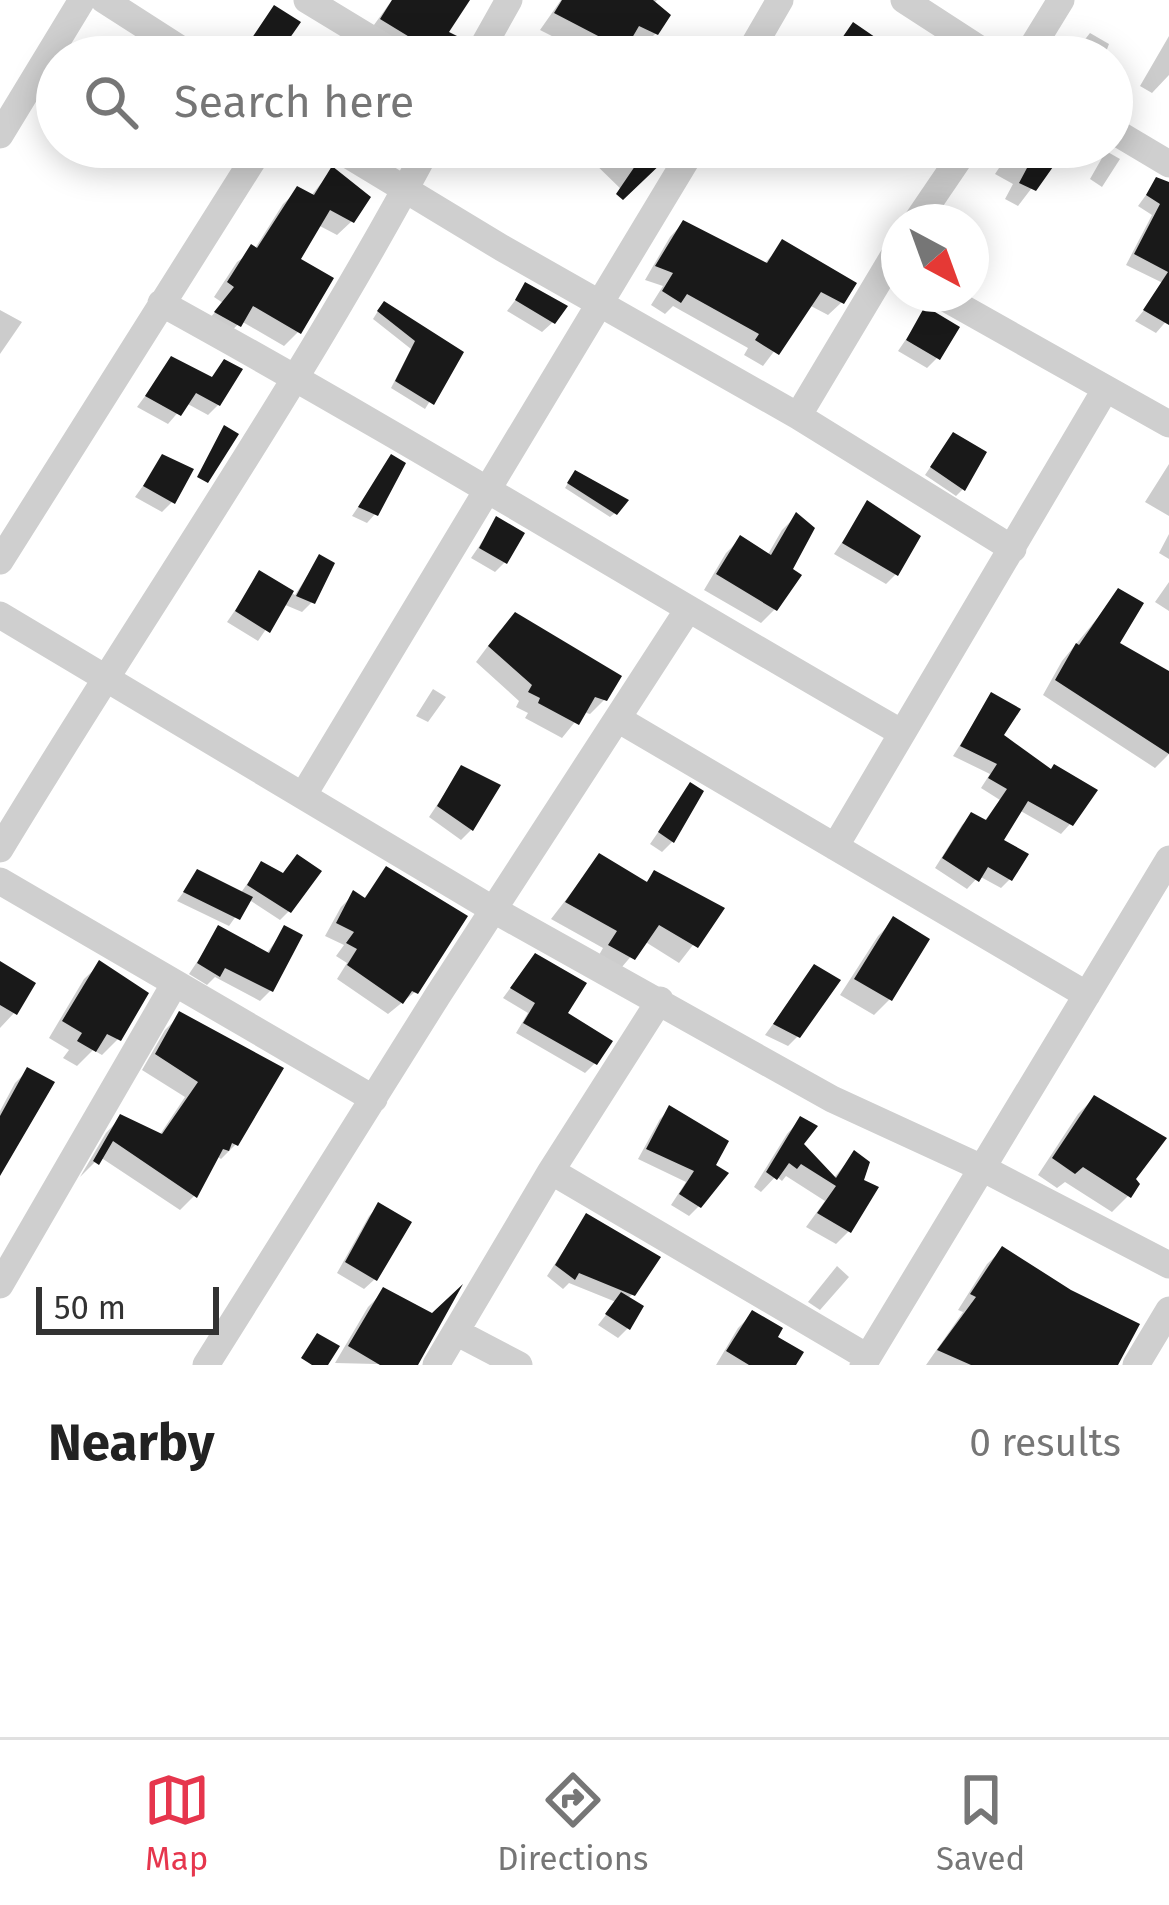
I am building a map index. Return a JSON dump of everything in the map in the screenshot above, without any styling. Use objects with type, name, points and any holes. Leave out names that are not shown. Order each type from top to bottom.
[{"type":"street","points":[[54,36],[82,0]]},
{"type":"street","points":[[104,0],[160,36]]},
{"type":"street","points":[[308,0],[366,36]]},
{"type":"street","points":[[489,36],[509,0]]},
{"type":"street","points":[[759,36],[780,0]]},
{"type":"street","points":[[904,0],[960,36]]},
{"type":"street","points":[[1039,36],[1061,0]]},
{"type":"street","points":[[0,135],[11,90],[36,58]]},
{"type":"street","points":[[1133,143],[1169,164]]},
{"type":"street","points":[[0,561],[248,168]]},
{"type":"street","points":[[369,168],[798,416],[1013,549]]},
{"type":"street","points":[[0,849],[298,378],[417,168]]},
{"type":"street","points":[[304,794],[681,168]]},
{"type":"street","points":[[928,204],[953,168]]},
{"type":"street","points":[[798,416],[881,283]]},
{"type":"street","points":[[161,303],[489,487],[687,611],[902,733]]},
{"type":"street","points":[[969,312],[1169,424]]},
{"type":"street","points":[[835,847],[1105,390]]},
{"type":"street","points":[[206,1365],[687,611]]},
{"type":"street","points":[[0,615],[494,910],[832,1099],[982,1168],[1169,1265]]},
{"type":"street","points":[[618,719],[1087,995]]},
{"type":"street","points":[[551,1171],[865,1361],[1169,860]]},
{"type":"street","points":[[0,881],[374,1099]]},
{"type":"street","points":[[0,1285],[175,983]]},
{"type":"street","points":[[436,1365],[660,1000]]},
{"type":"street","points":[[1136,1365],[1169,1310]]},
{"type":"street","points":[[456,1333],[519,1365]]},
{"type":"building","points":[[392,0],[470,0],[449,32],[457,36],[408,36],[380,19]]},
{"type":"building","points":[[562,0],[653,0],[671,15],[658,35],[639,26],[633,36],[598,36],[554,13]]},
{"type":"building","points":[[274,5],[301,22],[291,36],[253,36]]},
{"type":"building","points":[[853,22],[873,36],[843,36]]},
{"type":"building","points":[[335,168],[371,197],[354,223],[330,210],[301,259],[334,278],[301,334],[253,306],[241,327],[214,312],[234,287],[227,282],[251,244],[257,248],[297,186],[314,195]]},
{"type":"building","points":[[634,168],[657,168],[623,200],[616,194]]},
{"type":"building","points":[[1027,168],[1052,168],[1036,191],[1019,183]]},
{"type":"building","points":[[1156,177],[1169,182],[1169,325],[1143,310],[1168,272],[1134,254],[1160,204],[1146,195]]},
{"type":"building","points":[[683,220],[767,263],[782,239],[857,283],[844,304],[821,292],[779,355],[755,340],[759,334],[687,294],[681,303],[662,291],[673,273],[655,266]]},
{"type":"building","points":[[525,282],[568,306],[555,324],[515,300]]},
{"type":"building","points":[[384,301],[464,352],[434,405],[395,381],[415,341],[377,311]]},
{"type":"building","points":[[922,312],[935,312],[960,327],[940,360],[906,340]]},
{"type":"building","points":[[171,356],[212,377],[224,359],[243,369],[220,406],[196,393],[181,416],[145,396]]},
{"type":"building","points":[[224,425],[239,434],[208,483],[197,477]]},
{"type":"building","points":[[953,432],[987,452],[965,491],[930,467]]},
{"type":"building","points":[[162,454],[194,469],[175,504],[143,486]]},
{"type":"building","points":[[391,454],[406,463],[378,516],[358,507]]},
{"type":"building","points":[[575,470],[629,500],[617,515],[567,483]]},
{"type":"building","points":[[867,500],[921,536],[898,576],[842,543]]},
{"type":"building","points":[[796,512],[815,528],[793,569],[802,575],[777,611],[716,574],[740,535],[771,555]]},
{"type":"building","points":[[496,516],[525,533],[507,564],[479,548]]},
{"type":"building","points":[[319,554],[335,563],[315,604],[296,596]]},
{"type":"building","points":[[259,570],[294,591],[270,633],[235,611]]},
{"type":"building","points":[[1118,588],[1144,603],[1120,643],[1169,671],[1169,754],[1055,680]]},
{"type":"building","points":[[515,612],[622,676],[607,701],[595,697],[579,725],[538,703],[540,698],[528,692],[532,685],[488,646]]},
{"type":"building","points":[[991,692],[1021,709],[1004,735],[1051,769],[1054,764],[1098,790],[1073,826],[1028,801],[1004,840],[1029,854],[1012,881],[988,867],[979,882],[942,858],[971,812],[986,820],[1007,789],[988,778],[997,764],[960,746]]},
{"type":"building","points":[[461,765],[501,785],[473,831],[437,806]]},
{"type":"building","points":[[690,782],[704,791],[674,843],[658,832]]},
{"type":"building","points":[[599,853],[647,882],[654,870],[725,908],[698,948],[659,925],[635,960],[608,945],[617,931],[565,902]]},
{"type":"building","points":[[297,854],[322,871],[291,913],[247,885],[261,861],[283,873]]},
{"type":"building","points":[[386,866],[468,916],[418,994],[412,991],[403,1004],[347,965],[357,949],[346,943],[354,932],[336,923],[353,890],[365,898]]},
{"type":"building","points":[[197,869],[253,897],[240,920],[183,892]]},
{"type":"building","points":[[893,916],[930,939],[892,1001],[854,979]]},
{"type":"building","points":[[218,925],[269,953],[284,925],[303,935],[273,992],[225,968],[220,977],[197,963]]},
{"type":"building","points":[[535,953],[587,983],[568,1013],[613,1041],[597,1065],[523,1023],[535,1003],[510,988]]},
{"type":"building","points":[[99,960],[149,993],[121,1041],[107,1034],[96,1052],[77,1041],[82,1033],[62,1021]]},
{"type":"building","points":[[0,961],[36,983],[17,1015],[0,1005]]},
{"type":"building","points":[[814,964],[841,980],[800,1038],[773,1024]]},
{"type":"building","points":[[179,1011],[284,1068],[238,1146],[232,1143],[229,1151],[223,1149],[197,1198],[113,1141],[99,1165],[93,1161],[120,1114],[162,1134],[198,1082],[155,1054]]},
{"type":"building","points":[[27,1067],[55,1082],[0,1176],[0,1116]]},
{"type":"building","points":[[1094,1095],[1167,1138],[1136,1179],[1140,1184],[1131,1198],[1083,1167],[1075,1174],[1052,1158]]},
{"type":"building","points":[[669,1105],[729,1141],[716,1165],[729,1173],[701,1208],[679,1194],[694,1171],[646,1149]]},
{"type":"building","points":[[800,1116],[818,1126],[804,1144],[836,1178],[854,1150],[870,1162],[864,1180],[879,1187],[851,1233],[817,1213],[836,1186],[801,1164],[797,1169],[789,1163],[777,1180],[766,1172]]},
{"type":"building","points":[[378,1202],[412,1222],[377,1281],[345,1262]]},
{"type":"building","points":[[586,1213],[661,1257],[635,1296],[579,1273],[575,1280],[555,1265]]},
{"type":"building","points":[[1002,1246],[1071,1290],[1140,1324],[1118,1365],[971,1365],[937,1350],[976,1297],[970,1294]]},
{"type":"building","points":[[463,1284],[418,1365],[380,1365],[348,1346],[383,1287],[432,1313]]},
{"type":"building","points":[[621,1292],[644,1306],[630,1330],[605,1314]]},
{"type":"building","points":[[752,1310],[783,1328],[778,1337],[804,1352],[796,1365],[749,1365],[726,1351]]},
{"type":"building","points":[[317,1333],[340,1346],[328,1365],[312,1365],[301,1358]]}]
